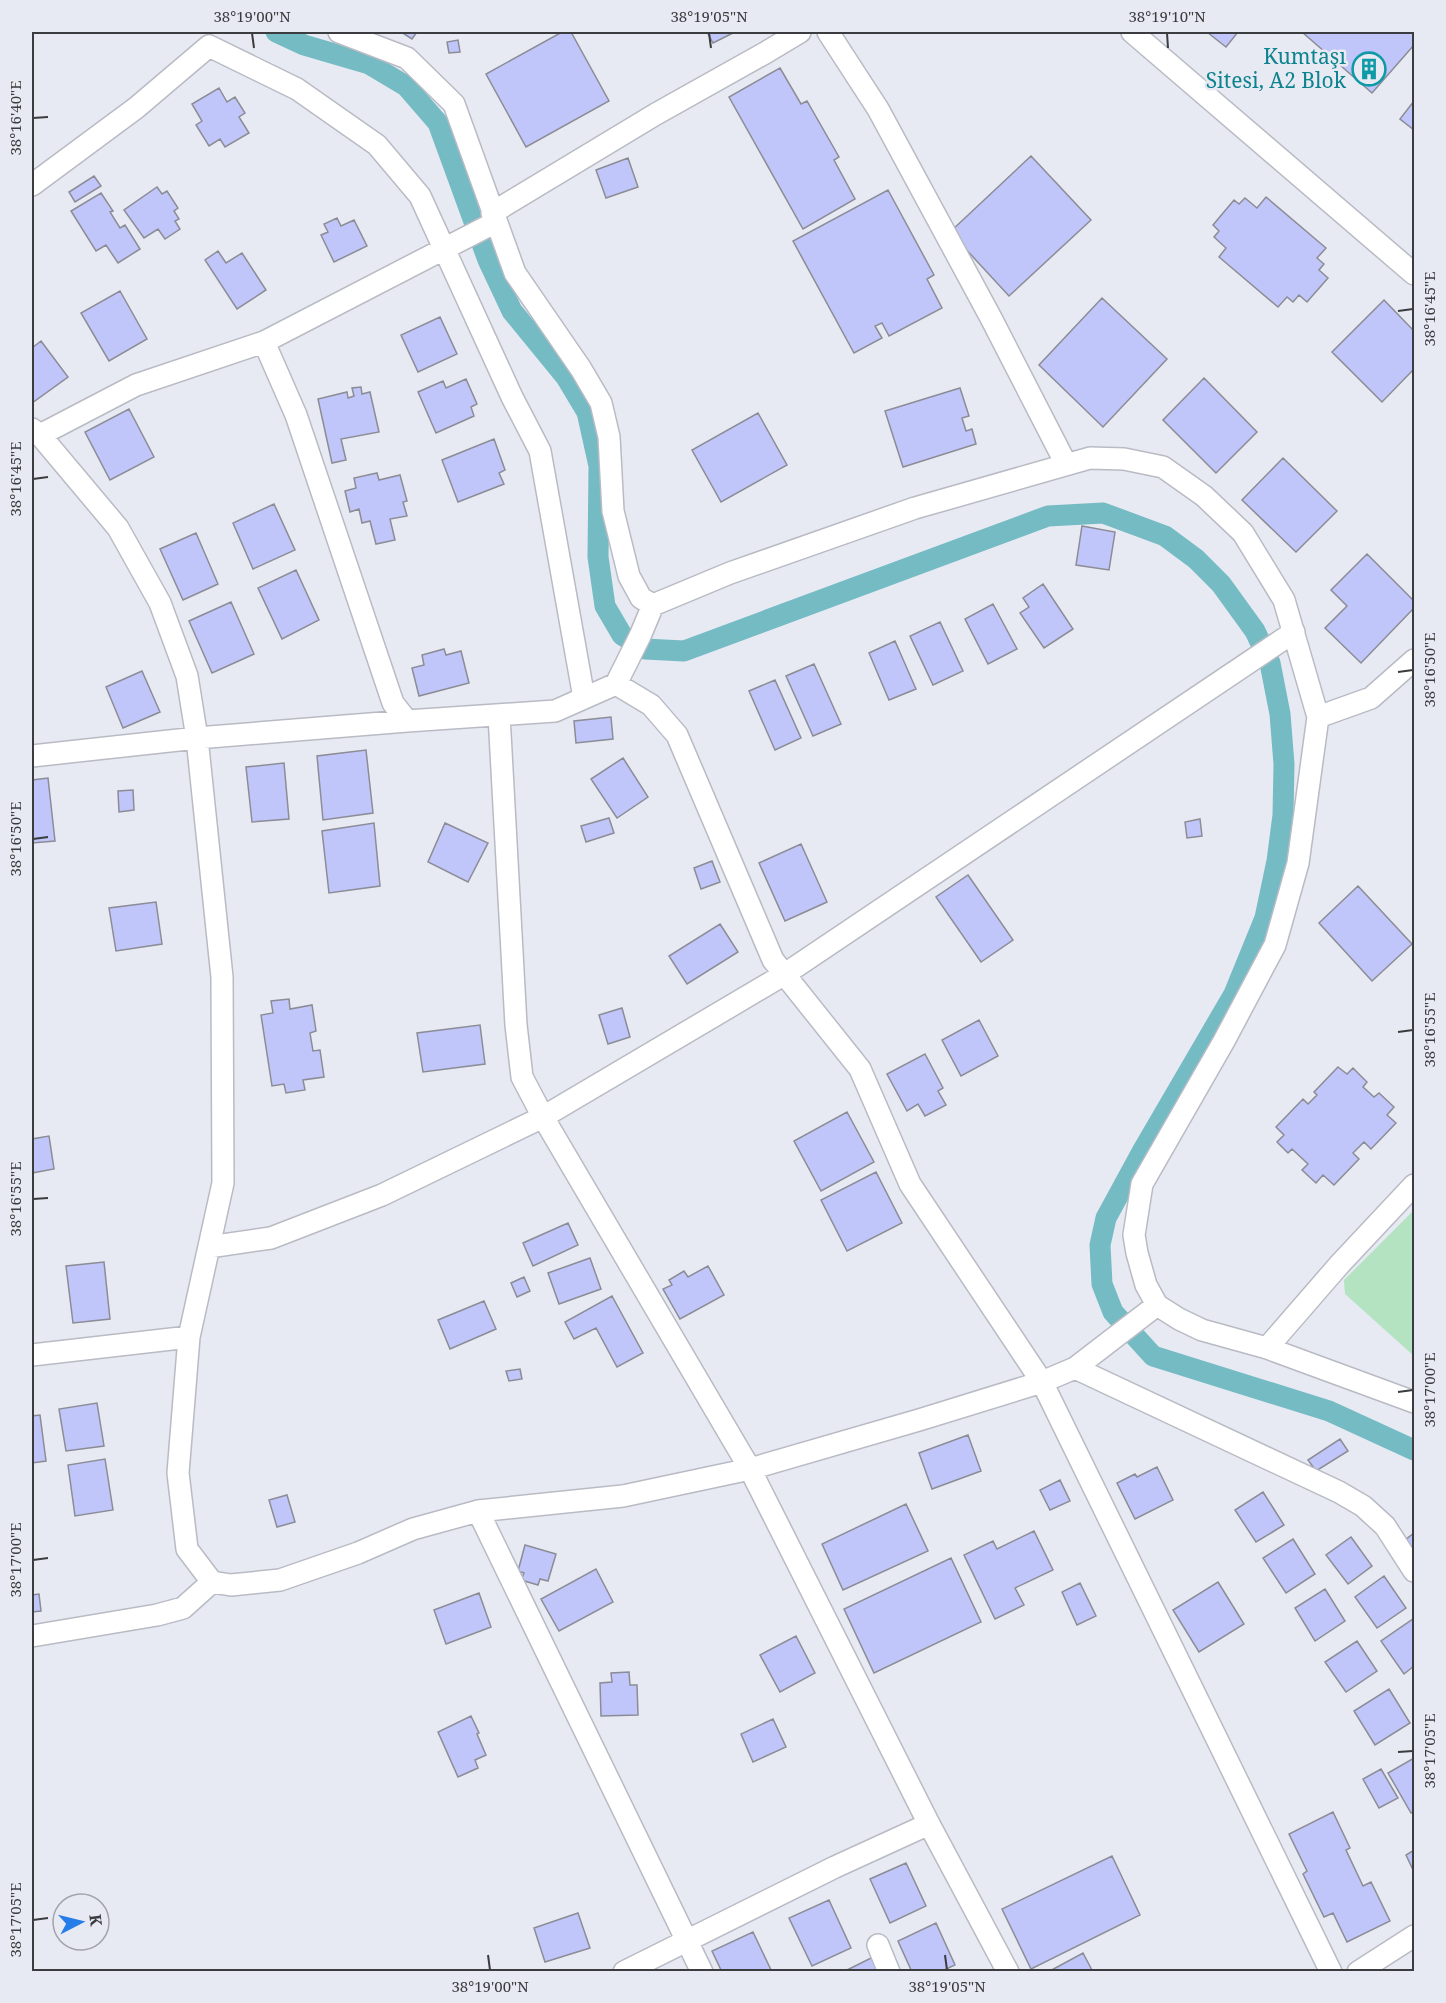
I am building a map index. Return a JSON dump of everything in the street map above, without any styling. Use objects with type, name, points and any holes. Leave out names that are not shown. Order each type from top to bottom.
[{"type":"street","points":[[339,32],[407,58],[454,104],[492,220],[515,273],[581,369],[601,404],[609,437],[613,511],[630,576],[641,598],[653,604]]},
{"type":"street","points":[[800,32],[656,114],[469,235],[264,342],[136,385],[36,432],[118,528],[160,603],[187,676],[197,738],[222,977],[222,1183],[189,1337],[178,1473],[187,1549],[212,1582],[231,1585],[280,1580],[358,1553],[413,1529],[478,1510],[623,1496],[750,1469],[1042,1382],[1075,1368],[1149,1310]]},
{"type":"street","points":[[828,32],[884,119],[1066,464]]},
{"type":"street","points":[[1132,32],[1414,274]]},
{"type":"street","points":[[32,185],[136,108],[207,39],[297,89],[377,145],[420,196],[512,398],[540,451],[552,507],[584,698]]},
{"type":"street","points":[[264,342],[296,415],[393,703],[407,721]]},
{"type":"street","points":[[32,756],[197,738],[555,711],[616,684],[653,604],[730,573],[915,508],[1090,458],[1124,459],[1163,467],[1204,496],[1243,533],[1284,600],[1318,717],[1298,863],[1275,945],[1224,1041],[1142,1184],[1134,1235],[1146,1285],[1149,1310]]},
{"type":"street","points":[[209,1246],[271,1238],[382,1195],[543,1117],[785,974],[1294,632]]},
{"type":"street","points":[[1318,717],[1371,698],[1414,660]]},
{"type":"street","points":[[616,684],[651,705],[677,735],[773,960],[860,1069],[910,1184],[1042,1382],[1331,1971]]},
{"type":"street","points":[[499,715],[516,1025],[522,1077],[543,1117],[750,1469],[928,1824],[1008,1971]]},
{"type":"street","points":[[1267,1348],[1339,1265],[1414,1185]]},
{"type":"street","points":[[1149,1310],[1179,1319],[1202,1330],[1267,1348],[1414,1402]]},
{"type":"street","points":[[32,1354],[189,1337]]},
{"type":"street","points":[[1075,1368],[1339,1492],[1363,1506],[1384,1526],[1414,1571]]},
{"type":"street","points":[[478,1510],[702,1971]]},
{"type":"street","points":[[32,1636],[183,1608],[212,1582]]},
{"type":"street","points":[[624,1971],[835,1866],[928,1824]]},
{"type":"street","points":[[1358,1971],[1414,1936]]},
{"type":"street","points":[[878,1945],[890,1971]]},
{"type":"green space","points":[[1414,1210],[1414,1356],[1345,1294],[1344,1280]]},
{"type":"building","points":[[401,32],[417,32],[412,39]]},
{"type":"building","points":[[562,32],[571,32],[609,101],[526,147],[486,74]]},
{"type":"building","points":[[707,32],[735,32],[713,43]]},
{"type":"building","points":[[1207,32],[1238,32],[1226,47]]},
{"type":"building","name":"Kumtaşı Sitesi, A2 Blok","points":[[1302,32],[1414,32],[1414,45],[1372,93]]},
{"type":"building","points":[[458,40],[460,52],[449,53],[447,42]]},
{"type":"building","points":[[780,68],[801,104],[807,101],[839,157],[834,160],[855,199],[803,229],[729,97]]},
{"type":"building","points":[[219,88],[227,102],[235,97],[245,113],[239,117],[249,133],[225,147],[220,139],[209,146],[196,125],[202,121],[192,104]]},
{"type":"building","points":[[1414,101],[1414,130],[1400,119]]},
{"type":"building","points":[[1031,156],[1091,220],[1009,296],[950,232]]},
{"type":"building","points":[[628,158],[638,187],[606,198],[596,170]]},
{"type":"building","points":[[94,176],[101,186],[75,202],[69,192]]},
{"type":"building","points":[[157,187],[162,194],[167,191],[178,208],[174,211],[179,219],[175,221],[180,229],[165,239],[158,229],[144,238],[124,210]]},
{"type":"building","points":[[888,190],[934,275],[927,279],[942,308],[889,336],[882,323],[875,326],[882,338],[854,353],[793,241]]},
{"type":"building","points":[[101,193],[113,211],[110,212],[120,228],[125,225],[140,249],[118,263],[106,245],[96,251],[71,211]]},
{"type":"building","points":[[1266,197],[1326,248],[1317,258],[1324,264],[1319,270],[1328,278],[1307,302],[1299,295],[1293,302],[1287,297],[1278,307],[1219,257],[1226,248],[1214,237],[1219,231],[1213,225],[1234,200],[1239,204],[1245,198],[1257,208]]},
{"type":"building","points":[[337,218],[341,226],[354,220],[367,246],[334,262],[321,235],[328,232],[324,224]]},
{"type":"building","points":[[218,251],[226,263],[242,253],[266,290],[237,309],[205,260]]},
{"type":"building","points":[[120,291],[147,339],[109,361],[81,313]]},
{"type":"building","points":[[1102,298],[1167,359],[1103,427],[1039,365]]},
{"type":"building","points":[[1384,300],[1414,331],[1414,369],[1382,402],[1332,352]]},
{"type":"building","points":[[440,317],[457,354],[418,372],[401,335]]},
{"type":"building","points":[[41,341],[68,377],[32,403],[32,348]]},
{"type":"building","points":[[1204,378],[1257,432],[1216,473],[1163,420]]},
{"type":"building","points":[[466,379],[477,404],[471,407],[474,416],[436,433],[418,392],[443,381],[446,388]]},
{"type":"building","points":[[361,387],[362,394],[370,392],[379,432],[341,439],[346,460],[332,463],[318,399],[347,392],[348,398],[354,396],[352,388]]},
{"type":"building","points":[[960,388],[969,416],[962,418],[966,431],[972,429],[976,444],[903,467],[885,411]]},
{"type":"building","points":[[129,409],[154,457],[110,480],[85,432]]},
{"type":"building","points":[[758,413],[787,465],[721,502],[692,450]]},
{"type":"building","points":[[494,439],[505,470],[499,473],[504,484],[458,502],[442,460]]},
{"type":"building","points":[[1283,458],[1337,511],[1296,552],[1242,500]]},
{"type":"building","points":[[377,473],[379,480],[400,475],[407,501],[403,502],[407,516],[390,519],[395,540],[376,544],[370,521],[362,523],[359,509],[350,512],[345,491],[356,488],[354,478]]},
{"type":"building","points":[[274,504],[295,550],[253,569],[233,523]]},
{"type":"building","points":[[1082,526],[1115,532],[1109,570],[1076,565]]},
{"type":"building","points":[[196,533],[218,584],[183,600],[160,549]]},
{"type":"building","points":[[1367,554],[1414,601],[1414,608],[1361,663],[1325,628],[1347,606],[1331,590]]},
{"type":"building","points":[[296,570],[319,620],[282,639],[258,588]]},
{"type":"building","points":[[1043,584],[1073,629],[1044,648],[1020,613],[1029,607],[1023,598]]},
{"type":"building","points":[[231,602],[254,654],[212,673],[189,621]]},
{"type":"building","points":[[993,604],[1017,649],[988,664],[965,619]]},
{"type":"building","points":[[940,622],[963,671],[933,685],[910,636]]},
{"type":"building","points":[[895,641],[916,689],[889,700],[869,653]]},
{"type":"building","points":[[444,649],[446,655],[461,651],[469,683],[419,696],[412,668],[424,665],[422,655]]},
{"type":"building","points":[[814,664],[841,724],[813,736],[786,676]]},
{"type":"building","points":[[142,671],[160,712],[123,728],[106,687]]},
{"type":"building","points":[[775,680],[801,738],[775,750],[749,691]]},
{"type":"building","points":[[611,717],[613,739],[576,743],[574,721]]},
{"type":"building","points":[[366,750],[373,813],[323,820],[317,756]]},
{"type":"building","points":[[623,758],[648,797],[617,818],[591,779]]},
{"type":"building","points":[[284,763],[289,819],[252,822],[246,767]]},
{"type":"building","points":[[48,778],[55,841],[32,843],[32,780]]},
{"type":"building","points":[[133,790],[134,810],[119,812],[118,791]]},
{"type":"building","points":[[609,818],[614,833],[586,842],[581,826]]},
{"type":"building","points":[[1200,819],[1202,836],[1187,838],[1185,822]]},
{"type":"building","points":[[374,823],[380,886],[329,893],[322,831]]},
{"type":"building","points":[[445,823],[488,843],[468,882],[428,862]]},
{"type":"building","points":[[801,844],[827,902],[785,921],[759,863]]},
{"type":"building","points":[[712,861],[720,882],[701,889],[694,868]]},
{"type":"building","points":[[968,875],[1013,940],[981,962],[936,897]]},
{"type":"building","points":[[1358,886],[1412,944],[1372,981],[1319,923]]},
{"type":"building","points":[[156,902],[162,944],[116,951],[109,908]]},
{"type":"building","points":[[720,924],[738,952],[687,984],[669,956]]},
{"type":"building","points":[[289,999],[290,1009],[312,1005],[316,1031],[310,1033],[313,1051],[320,1050],[324,1077],[303,1080],[305,1090],[286,1093],[284,1084],[272,1086],[261,1015],[273,1013],[271,1001]]},
{"type":"building","points":[[622,1008],[630,1037],[608,1044],[599,1015]]},
{"type":"building","points":[[979,1020],[998,1056],[961,1076],[942,1040]]},
{"type":"building","points":[[480,1025],[485,1064],[423,1072],[417,1033]]},
{"type":"building","points":[[925,1054],[943,1088],[938,1091],[946,1105],[925,1116],[918,1104],[907,1111],[887,1074]]},
{"type":"building","points":[[1338,1067],[1347,1074],[1353,1068],[1367,1082],[1363,1087],[1374,1097],[1379,1093],[1394,1107],[1387,1115],[1396,1123],[1371,1149],[1364,1142],[1353,1153],[1359,1159],[1334,1185],[1323,1175],[1316,1183],[1302,1170],[1308,1164],[1292,1149],[1288,1153],[1277,1142],[1284,1135],[1276,1127],[1303,1099],[1308,1104],[1317,1095],[1314,1092]]},
{"type":"building","points":[[847,1112],[874,1162],[821,1191],[794,1141]]},
{"type":"building","points":[[49,1136],[54,1169],[32,1173],[32,1139]]},
{"type":"building","points":[[876,1172],[902,1223],[847,1251],[821,1200]]},
{"type":"building","points":[[568,1223],[578,1245],[533,1266],[523,1243]]},
{"type":"building","points":[[590,1258],[601,1289],[559,1304],[548,1273]]},
{"type":"building","points":[[104,1262],[110,1319],[73,1323],[66,1266]]},
{"type":"building","points":[[708,1266],[724,1295],[680,1319],[663,1289],[672,1285],[669,1280],[684,1271],[688,1277]]},
{"type":"building","points":[[524,1277],[530,1291],[517,1297],[511,1283]]},
{"type":"building","points":[[612,1296],[643,1353],[617,1367],[596,1328],[574,1339],[565,1322]]},
{"type":"building","points":[[484,1301],[496,1329],[450,1349],[438,1320]]},
{"type":"building","points":[[520,1369],[522,1379],[509,1381],[506,1371]]},
{"type":"building","points":[[97,1403],[104,1446],[66,1451],[59,1409]]},
{"type":"building","points":[[40,1415],[46,1461],[32,1463],[32,1416]]},
{"type":"building","points":[[968,1435],[981,1471],[932,1489],[919,1453]]},
{"type":"building","points":[[1340,1439],[1348,1451],[1316,1471],[1308,1460]]},
{"type":"building","points":[[105,1459],[113,1510],[75,1516],[68,1465]]},
{"type":"building","points":[[1157,1467],[1173,1500],[1135,1519],[1117,1483],[1135,1474],[1137,1477]]},
{"type":"building","points":[[1060,1480],[1070,1501],[1050,1510],[1040,1490]]},
{"type":"building","points":[[1263,1492],[1284,1525],[1256,1542],[1235,1510]]},
{"type":"building","points":[[287,1495],[295,1522],[277,1527],[269,1500]]},
{"type":"building","points":[[906,1504],[928,1551],[843,1590],[822,1544]]},
{"type":"building","points":[[1034,1531],[1053,1570],[1015,1588],[1024,1605],[995,1619],[964,1555],[993,1541],[997,1549]]},
{"type":"building","points":[[1414,1533],[1414,1551],[1413,1552],[1405,1540]]},
{"type":"building","points":[[1351,1537],[1372,1566],[1348,1584],[1326,1555]]},
{"type":"building","points":[[1293,1539],[1315,1574],[1286,1593],[1263,1558]]},
{"type":"building","points":[[525,1545],[556,1554],[548,1581],[540,1579],[538,1585],[521,1580],[524,1573],[518,1571]]},
{"type":"building","points":[[951,1558],[981,1622],[874,1673],[844,1609]]},
{"type":"building","points":[[596,1569],[613,1602],[559,1631],[541,1599]]},
{"type":"building","points":[[1384,1576],[1406,1608],[1377,1628],[1355,1597]]},
{"type":"building","points":[[1218,1582],[1244,1624],[1199,1652],[1173,1610]]},
{"type":"building","points":[[1080,1583],[1096,1616],[1077,1625],[1062,1592]]},
{"type":"building","points":[[1325,1589],[1345,1621],[1315,1641],[1295,1608]]},
{"type":"building","points":[[479,1593],[491,1627],[446,1644],[434,1610]]},
{"type":"building","points":[[39,1594],[41,1611],[32,1612],[32,1595]]},
{"type":"building","points":[[1413,1619],[1414,1666],[1404,1674],[1381,1641]]},
{"type":"building","points":[[796,1636],[815,1673],[780,1692],[760,1655]]},
{"type":"building","points":[[1357,1641],[1377,1671],[1346,1692],[1325,1662]]},
{"type":"building","points":[[629,1672],[630,1685],[637,1685],[638,1715],[601,1716],[600,1683],[612,1682],[611,1673]]},
{"type":"building","points":[[1389,1689],[1410,1723],[1375,1745],[1354,1711]]},
{"type":"building","points":[[471,1716],[486,1755],[475,1760],[478,1768],[458,1777],[438,1732]]},
{"type":"building","points":[[773,1719],[786,1747],[753,1762],[741,1734]]},
{"type":"building","points":[[1414,1758],[1414,1811],[1411,1813],[1388,1773]]},
{"type":"building","points":[[1381,1769],[1398,1798],[1379,1808],[1363,1779]]},
{"type":"building","points":[[1333,1812],[1350,1848],[1346,1850],[1363,1886],[1371,1882],[1390,1921],[1347,1942],[1333,1913],[1324,1917],[1303,1874],[1307,1871],[1289,1834]]},
{"type":"building","points":[[1414,1850],[1414,1872],[1406,1855]]},
{"type":"building","points":[[1112,1856],[1140,1915],[1031,1969],[1002,1909]]},
{"type":"building","points":[[906,1863],[926,1906],[890,1923],[870,1879]]},
{"type":"building","points":[[829,1900],[851,1948],[812,1966],[789,1918]]},
{"type":"building","points":[[578,1913],[590,1948],[545,1962],[534,1928]]},
{"type":"building","points":[[936,1923],[955,1965],[940,1972],[912,1972],[898,1941]]},
{"type":"building","points":[[753,1932],[772,1972],[722,1972],[712,1951]]},
{"type":"building","points":[[1083,1953],[1093,1972],[1048,1972]]},
{"type":"building","points":[[875,1956],[882,1972],[843,1972]]},
{"type":"waterway","points":[[276,32],[304,45],[369,64],[406,86],[438,123],[488,260],[512,311],[566,377],[587,412],[599,466],[598,557],[605,606],[622,635],[645,649],[684,651],[1048,516],[1103,513],[1165,536],[1196,559],[1221,584],[1255,631],[1270,663],[1280,714],[1284,764],[1283,815],[1277,861],[1265,918],[1234,994],[1106,1218],[1100,1245],[1102,1284],[1113,1312],[1153,1356],[1329,1411],[1414,1450]]},
{"type":"place","name":"Kumtaşı Sitesi, A2 Blok","points":[[1369,69]]}]
